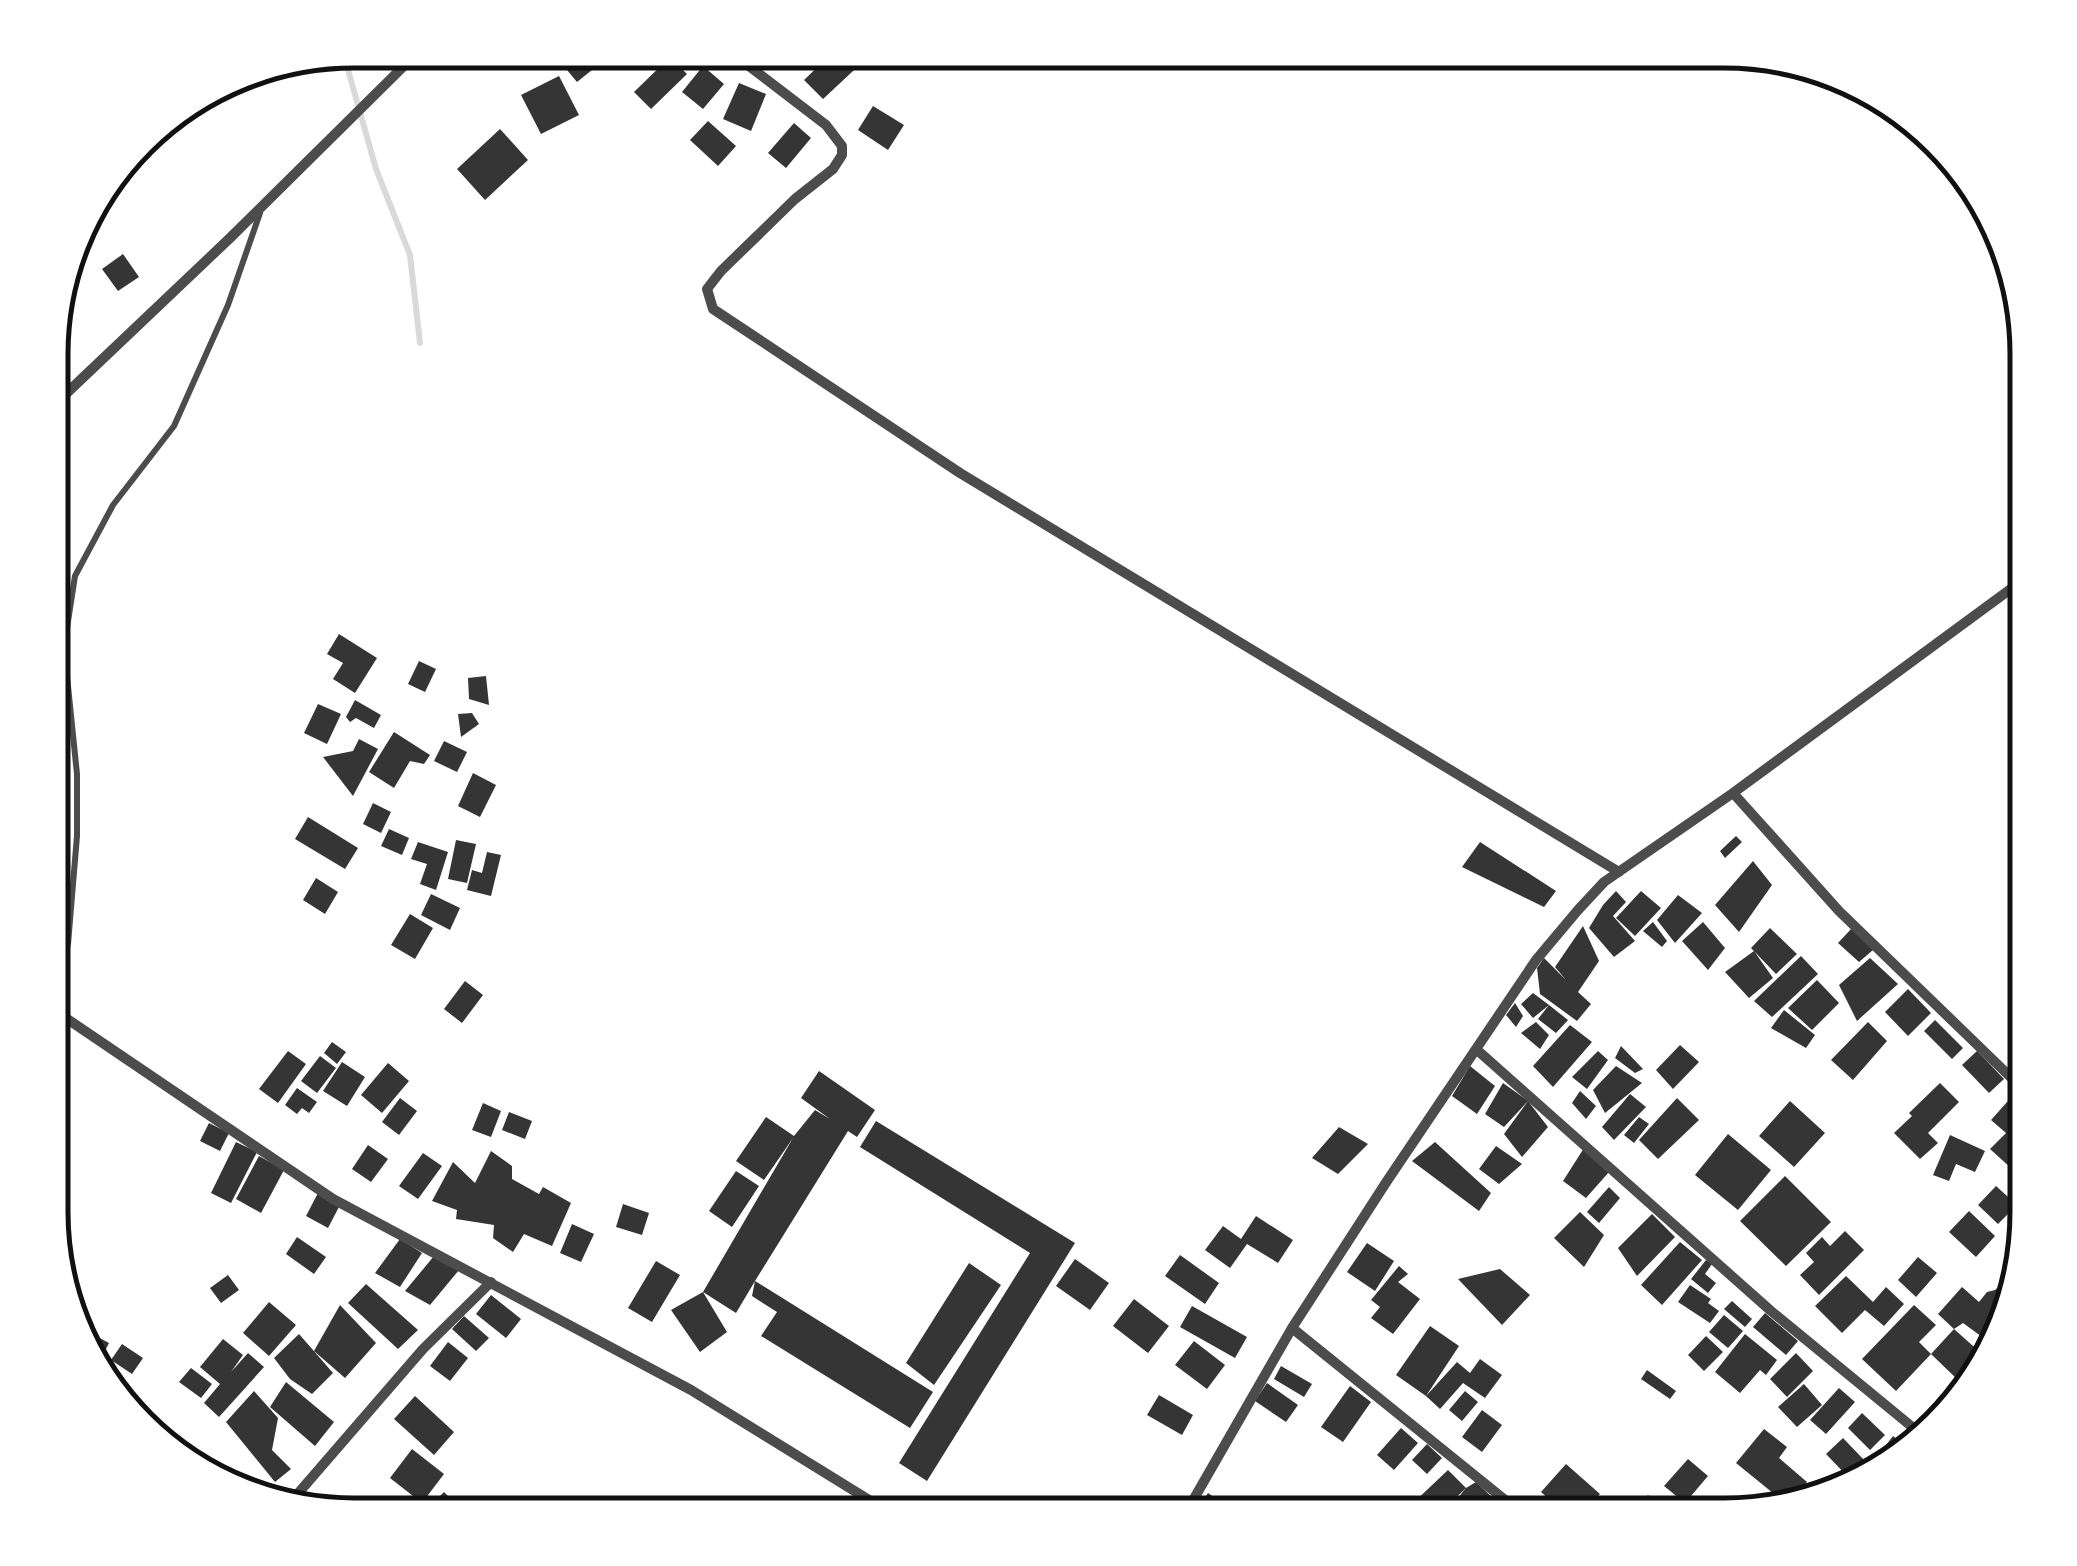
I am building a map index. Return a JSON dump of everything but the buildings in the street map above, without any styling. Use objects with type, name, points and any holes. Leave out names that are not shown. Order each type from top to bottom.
[{"type":"street","points":[[68,393],[403,68]]},
{"type":"street","points":[[752,68],[826,125],[842,146],[842,154],[833,169],[720,270],[708,289],[713,309],[960,473],[1620,872]]},
{"type":"street","points":[[1194,1498],[1292,1328],[1536,960],[1578,910],[1604,882],[2010,589]]},
{"type":"street","points":[[1732,793],[1839,911],[2009,1076]]},
{"type":"street","points":[[68,1017],[333,1199],[691,1390],[865,1498]]},
{"type":"street","points":[[1476,1048],[1771,1312],[1912,1427]]},
{"type":"street","points":[[298,1493],[423,1349],[491,1282]]},
{"type":"street","points":[[1292,1328],[1503,1498]]},
{"type":"lane","points":[[68,622],[75,576],[114,505],[180,414],[228,305],[262,206]]},
{"type":"lane","points":[[68,687],[77,774],[76,855],[68,944]]},
{"type":"waterway","points":[[348,68],[376,169],[410,255],[420,343]]}]
